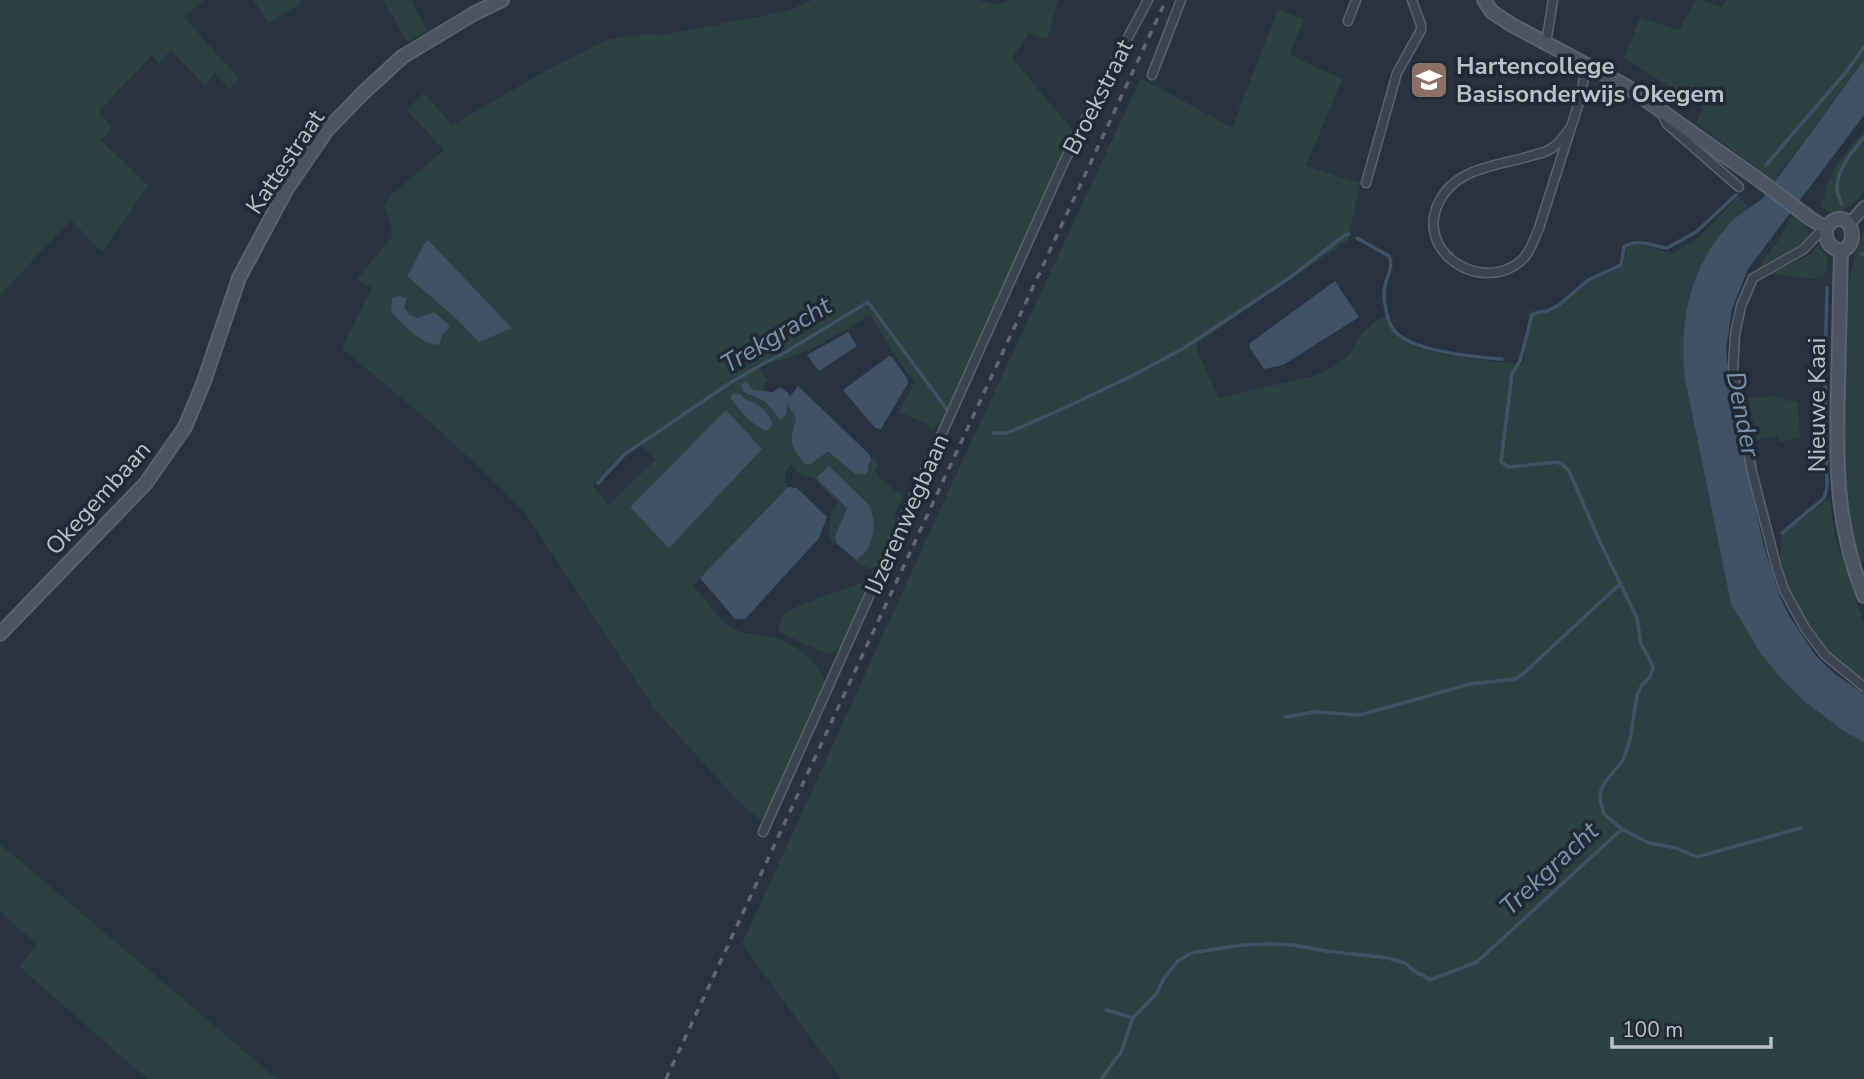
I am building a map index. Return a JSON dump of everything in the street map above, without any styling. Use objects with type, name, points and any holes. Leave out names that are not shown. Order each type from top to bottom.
[{"type":"main road","name":"Kattestraat","points":[[232,297],[239,278],[286,190],[327,130],[402,57],[502,0]]},
{"type":"main road","points":[[1484,0],[1492,12],[1511,25],[1626,86],[1826,228]]},
{"type":"main road","points":[[1841,251],[1828,243],[1826,228],[1837,219],[1851,222]]},
{"type":"main road","name":"Nieuwe Kaai","points":[[1851,222],[1856,227],[1856,240],[1853,246],[1841,251],[1838,490],[1843,527],[1864,596]]},
{"type":"main road","name":"Okegembaan","points":[[0,634],[146,483],[185,427],[203,384],[232,297]]},
{"type":"street","name":"Broekstraat","points":[[1050,195],[1078,132],[1148,0]]},
{"type":"street","points":[[1152,75],[1181,0]]},
{"type":"street","points":[[1348,21],[1356,0]]},
{"type":"street","points":[[1366,183],[1397,73],[1421,30],[1412,0]]},
{"type":"street","points":[[1546,43],[1553,0]]},
{"type":"street","points":[[1570,128],[1553,148],[1531,157],[1468,173],[1445,192],[1434,215],[1434,230],[1439,245],[1453,263],[1472,272],[1493,274],[1523,260],[1539,228],[1581,96],[1586,64]]},
{"type":"street","points":[[1581,96],[1598,70]]},
{"type":"street","points":[[1659,110],[1667,124],[1740,187]]},
{"type":"street","name":"IJzerenwegbaan","points":[[763,832],[1050,195]]},
{"type":"street","points":[[1851,222],[1864,207]]},
{"type":"street","points":[[1826,228],[1804,249],[1753,278],[1741,306],[1735,334],[1733,372],[1752,472],[1776,569],[1788,598],[1825,655],[1864,687]]},
{"type":"green space","points":[[0,0],[204,0],[184,17],[239,79],[229,89],[215,73],[205,85],[171,50],[159,63],[152,55],[98,112],[112,127],[101,140],[148,186],[102,252],[71,220],[0,295]]},
{"type":"green space","points":[[253,0],[300,0],[301,3],[269,23]]},
{"type":"green space","points":[[383,0],[411,0],[427,30],[408,42]]},
{"type":"green space","points":[[812,0],[978,0],[992,4],[1007,0],[1058,0],[1047,39],[1029,33],[1012,58],[1075,133],[949,416],[931,429],[925,423],[899,412],[915,382],[870,315],[802,353],[755,364],[768,380],[763,386],[767,392],[753,390],[751,396],[766,402],[780,420],[786,403],[796,418],[791,432],[817,460],[826,452],[841,459],[868,464],[871,461],[870,455],[878,465],[875,470],[881,478],[903,495],[894,517],[897,526],[881,564],[871,569],[856,560],[871,540],[873,513],[816,477],[847,508],[835,536],[836,545],[829,538],[831,512],[838,503],[813,478],[802,475],[791,465],[786,471],[785,484],[788,487],[693,585],[716,615],[731,627],[777,639],[801,651],[815,664],[827,687],[766,819],[760,820],[736,799],[653,707],[526,514],[436,427],[342,348],[372,288],[357,279],[392,237],[391,224],[384,205],[390,196],[444,150],[407,110],[424,93],[452,125],[547,70],[606,40],[644,34],[662,35],[788,11]],"holes":[[[739,394],[759,406],[772,425],[766,431],[731,395]],[[638,443],[656,459],[609,505],[593,486]]]},
{"type":"green space","points":[[1696,0],[1721,7],[1727,0],[1864,0],[1864,60],[1779,173],[1776,182],[1696,123],[1703,107],[1624,58],[1640,18],[1679,30]]},
{"type":"green space","points":[[1278,9],[1304,19],[1290,55],[1342,79],[1306,166],[1360,183],[1348,240],[1196,344],[1219,398],[1313,376],[1332,368],[1350,354],[1360,336],[1377,320],[1386,317],[1393,331],[1402,340],[1416,347],[1453,356],[1522,365],[1529,310],[1538,313],[1555,309],[1584,284],[1623,266],[1626,248],[1636,244],[1672,253],[1695,241],[1738,197],[1749,207],[1723,230],[1704,259],[1685,379],[1731,604],[1761,654],[1779,676],[1804,701],[1845,732],[1864,742],[1864,1079],[841,1079],[742,944],[1141,78],[1232,128]]},
{"type":"green space","points":[[1864,131],[1864,192],[1849,207],[1830,213],[1821,206],[1829,181],[1839,161]]},
{"type":"green space","points":[[1793,216],[1807,229],[1808,240],[1756,271],[1780,238]]},
{"type":"green space","points":[[1864,229],[1864,561],[1859,566],[1850,536],[1845,502],[1845,319],[1851,273]]},
{"type":"green space","points":[[1818,245],[1828,258],[1823,280],[1770,274],[1811,254]]},
{"type":"green space","points":[[1771,396],[1798,403],[1802,437],[1780,442],[1778,436],[1757,441],[1748,398]]},
{"type":"green space","points":[[1829,498],[1835,535],[1864,621],[1864,682],[1834,658],[1815,636],[1796,606],[1782,568],[1782,535]]},
{"type":"green space","points":[[868,581],[872,582],[857,619],[843,645],[836,651],[822,652],[779,632],[781,620],[789,611]]},
{"type":"green space","points":[[0,844],[277,1079],[147,1079],[19,966],[37,945],[0,911]]},
{"type":"water","points":[[1864,60],[1864,115],[1748,269],[1732,309],[1726,349],[1731,394],[1763,543],[1779,595],[1816,656],[1835,674],[1864,694],[1864,742],[1845,732],[1804,701],[1779,676],[1761,654],[1731,604],[1683,359],[1689,301],[1694,282],[1712,247],[1732,221],[1762,199]]},
{"type":"water","points":[[428,240],[512,328],[479,342],[407,276]]},
{"type":"water","points":[[1335,281],[1359,317],[1283,365],[1264,369],[1249,347],[1250,343]]},
{"type":"water","points":[[399,296],[407,298],[404,308],[410,315],[418,318],[434,312],[448,324],[450,328],[443,333],[439,345],[425,341],[406,328],[391,311],[392,299]]},
{"type":"water","points":[[848,332],[857,346],[819,371],[807,355]]},
{"type":"water","points":[[889,356],[908,383],[881,429],[875,428],[843,390]]},
{"type":"water","points":[[746,381],[753,390],[773,392],[780,387],[790,397],[798,386],[870,455],[871,461],[866,474],[855,474],[827,452],[811,464],[805,464],[792,443],[796,418],[787,404],[786,416],[780,420],[766,402],[744,392],[741,385]]},
{"type":"water","points":[[734,393],[761,408],[768,414],[773,425],[766,431],[751,421],[731,399]]},
{"type":"water","points":[[726,410],[762,449],[669,548],[630,507]]},
{"type":"water","points":[[829,466],[869,505],[873,516],[871,542],[856,560],[837,544],[835,536],[847,508],[816,478]]},
{"type":"water","points":[[788,487],[797,488],[827,517],[819,538],[745,619],[735,619],[700,578]]},
{"type":"waterway","name":"Trekgracht","points":[[1766,165],[1846,72],[1864,47]]},
{"type":"waterway","points":[[1842,204],[1837,190],[1840,174],[1846,160],[1864,137]]},
{"type":"waterway","name":"Trekgracht","points":[[1106,1010],[1133,1018],[1157,993],[1164,978],[1178,961],[1191,953],[1242,945],[1293,945],[1388,958],[1405,963],[1430,980],[1477,962],[1622,829],[1604,814],[1600,800],[1601,790],[1623,760],[1630,740],[1637,695],[1653,668],[1641,644],[1637,618],[1569,471],[1556,462],[1509,467],[1501,462],[1512,374],[1520,361],[1532,315],[1559,305],[1588,280],[1621,265],[1624,247],[1629,244],[1667,248],[1696,232],[1736,195]]},
{"type":"waterway","name":"Trekgracht","points":[[994,433],[1007,433],[1060,410],[1184,348],[1288,279],[1349,234]]},
{"type":"waterway","name":"Trekgracht","points":[[1357,238],[1389,256],[1391,260],[1384,287],[1385,306],[1391,326],[1401,337],[1444,352],[1502,359]]},
{"type":"waterway","points":[[1825,367],[1827,288]]},
{"type":"waterway","name":"Trekgracht","points":[[598,483],[625,454],[730,383],[868,302],[948,411]]},
{"type":"waterway","points":[[1782,533],[1824,498],[1827,488],[1825,377]]},
{"type":"waterway","points":[[1285,717],[1315,712],[1360,715],[1470,684],[1515,679],[1621,583]]},
{"type":"waterway","points":[[1622,829],[1649,843],[1676,848],[1697,857],[1801,828]]},
{"type":"waterway","points":[[1101,1079],[1121,1052],[1133,1018]]},
{"type":"railway","points":[[666,1079],[1166,0]]},
{"type":"place","name":"Hartencollege Basisonderwijs Okegem","points":[[1429,80]]},
{"type":"water label","name":"Dender","points":[[1743,414]]}]
